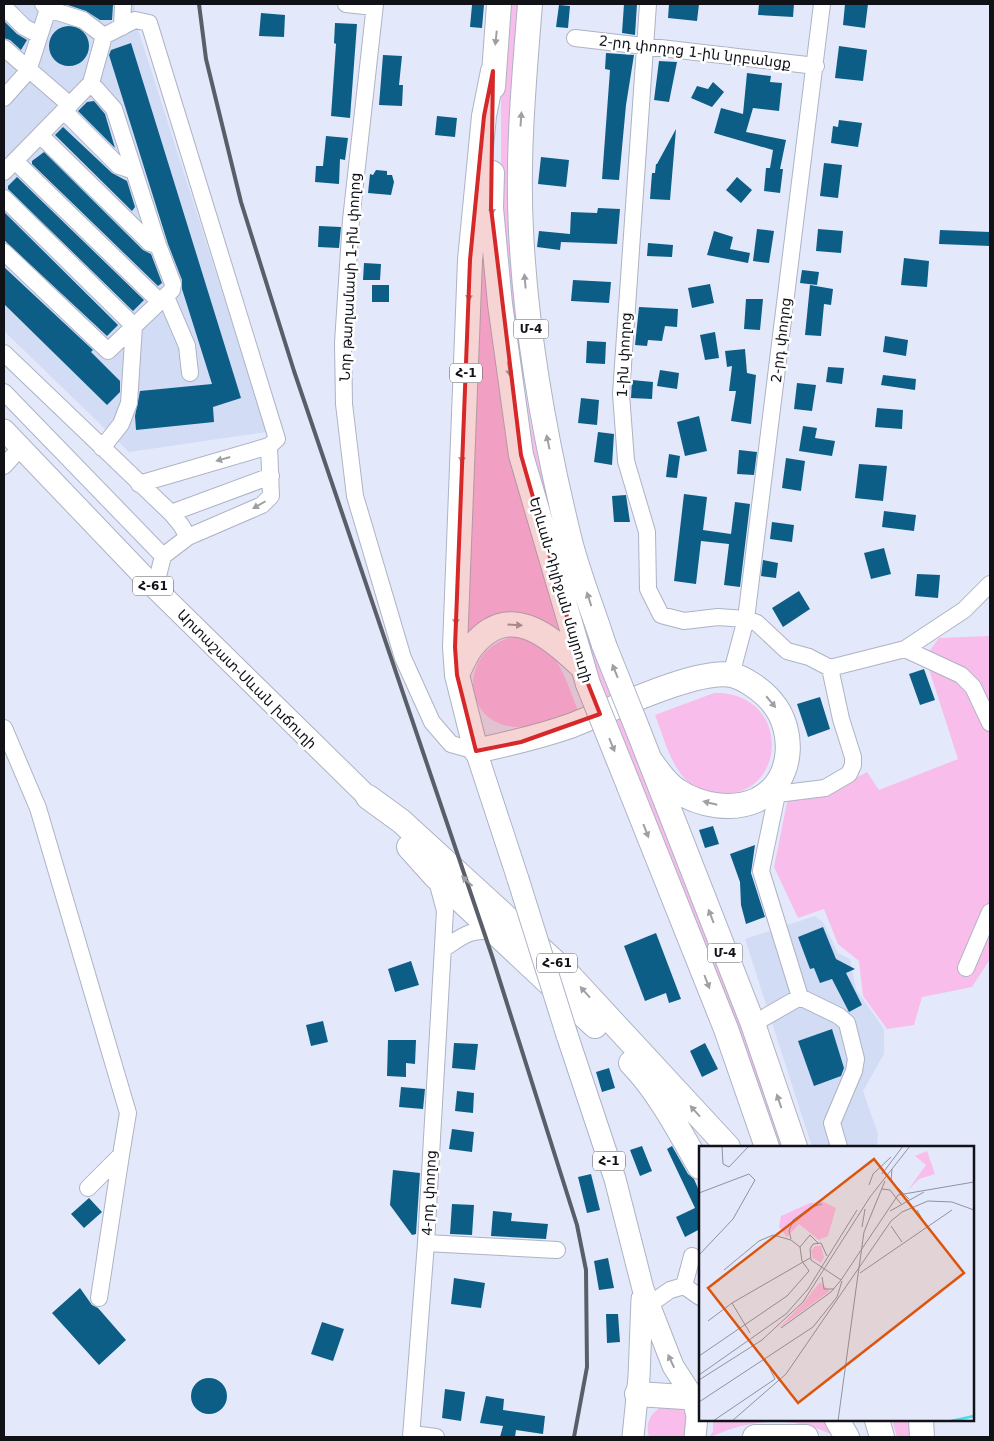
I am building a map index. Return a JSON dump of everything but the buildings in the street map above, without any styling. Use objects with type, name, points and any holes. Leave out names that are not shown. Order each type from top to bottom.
[{"type":"highway","name":"Երևան-Դիլիջան մայրուղի","points":[[499,4],[493,71],[491,208],[500,304],[521,454],[584,675],[722,1021],[767,1146]]},
{"type":"highway","name":"Երևան-Դիլիջան մայրուղի","points":[[530,4],[520,142],[520,231],[528,310],[547,438],[570,539],[604,645],[753,1024],[795,1146]]},
{"type":"highway","name":"Հ-1","points":[[476,751],[456,675],[455,647],[470,260],[484,116],[493,71]]},
{"type":"highway","points":[[456,675],[470,649],[484,634],[502,625],[509,624],[533,628],[548,637],[584,675]]},
{"type":"highway","points":[[476,751],[521,742],[570,726],[688,680],[732,675],[762,692],[772,702],[785,723],[789,752],[776,790],[743,805],[724,806],[706,803],[678,792],[650,760]]},
{"type":"highway","name":"Հ-61","points":[[368,797],[387,823],[435,876],[578,1009],[644,1076],[668,1112],[699,1165]]},
{"type":"highway","name":"Հ-61","points":[[368,797],[401,821],[568,974],[727,1146]]},
{"type":"highway","points":[[637,1394],[697,1398]]},
{"type":"highway","points":[[837,1421],[847,1437]]},
{"type":"highway","points":[[850,1421],[855,1437]]},
{"type":"highway","points":[[877,1421],[882,1437]]},
{"type":"highway","points":[[921,1421],[922,1437]]},
{"type":"highway","points":[[755,1437],[806,1437]]},
{"type":"main road","name":"Արտաշատ-Սևան խճուղի","points":[[4,430],[155,588],[368,797]]},
{"type":"main road","name":"Հ-1","points":[[476,751],[567,1036],[616,1179],[646,1297],[673,1366],[697,1398],[695,1437]]},
{"type":"main road","name":"Հ-1","points":[[633,1437],[646,1297]]},
{"type":"street","points":[[122,4],[122,27]]},
{"type":"street","points":[[346,4],[374,5]]},
{"type":"street","name":"1-ին փողոց","points":[[648,4],[621,394],[626,461],[647,532],[648,589],[661,615],[672,620],[684,621],[718,617],[746,619]]},
{"type":"street","name":"2-րդ փողոց","points":[[732,675],[746,619],[816,66],[822,4]]},
{"type":"street","name":"Նոր թաղամասի 1-ին փողոց","points":[[374,5],[351,220],[343,343],[344,404],[355,496],[403,658],[432,722],[451,744],[476,751]]},
{"type":"street","points":[[4,98],[28,71],[48,6],[83,20],[104,36]]},
{"type":"street","points":[[4,7],[24,27],[39,35]]},
{"type":"street","points":[[139,484],[269,446],[277,439],[150,23],[135,20],[104,36],[91,83],[9,167],[162,299],[187,346],[190,373]]},
{"type":"street","name":"2-րդ փողոց 1-ին նրբանցք","points":[[575,38],[816,66]]},
{"type":"street","points":[[4,48],[67,108],[120,166],[134,171]]},
{"type":"street","points":[[4,252],[108,351],[172,290],[173,284],[158,245],[114,109],[91,83]]},
{"type":"street","points":[[40,135],[150,243],[158,245]]},
{"type":"street","points":[[4,198],[134,326],[129,403],[121,424],[102,448]]},
{"type":"street","points":[[6,359],[171,513],[181,524],[188,537]]},
{"type":"street","points":[[4,392],[163,556]]},
{"type":"street","points":[[155,588],[163,556],[188,537],[262,505],[271,496],[269,446]]},
{"type":"street","points":[[4,466],[20,447]]},
{"type":"street","points":[[171,513],[271,476]]},
{"type":"street","points":[[746,619],[757,623],[787,652],[810,657],[830,668],[906,649],[964,610],[990,584]]},
{"type":"street","points":[[906,649],[961,676],[973,687],[990,723]]},
{"type":"street","points":[[830,668],[841,720],[853,757],[853,765],[849,774],[825,788],[776,790],[761,871],[800,997],[839,1016],[847,1023],[856,1058],[854,1071],[843,1093],[832,1123],[839,1146]]},
{"type":"street","points":[[4,728],[38,808],[128,1113],[99,1298]]},
{"type":"street","name":"4-րդ փողոց","points":[[411,1436],[426,1244],[445,910],[435,876]]},
{"type":"street","points":[[966,968],[990,912]]},
{"type":"street","points":[[443,949],[479,929],[495,932]]},
{"type":"street","points":[[753,1024],[800,997]]},
{"type":"street","points":[[88,1188],[121,1154]]},
{"type":"street","points":[[426,1244],[557,1250]]},
{"type":"street","points":[[684,1286],[692,1256],[699,1274]]},
{"type":"street","points":[[646,1297],[684,1286]]},
{"type":"street","points":[[684,1286],[699,1296]]},
{"type":"street","points":[[411,1436],[436,1437]]},
{"type":"highlighted area","points":[[493,71],[491,208],[521,455],[581,666],[600,714],[521,742],[476,751],[457,675],[455,647],[470,260],[484,116]]},
{"type":"shaded area","points":[[4,4],[135,4],[135,20],[267,432],[129,452],[4,331]]},
{"type":"shaded area","points":[[509,4],[519,4],[513,272],[522,370],[540,466],[565,561],[595,655],[767,1089],[787,1146],[777,1146],[585,657],[536,491],[501,253],[501,102]]},
{"type":"shaded area","points":[[482,214],[525,509],[558,629],[533,618],[465,647]]},
{"type":"shaded area","points":[[990,636],[990,959],[972,987],[922,997],[914,1025],[887,1029],[863,996],[859,961],[838,944],[824,909],[798,918],[774,867],[788,798],[827,794],[867,772],[879,790],[958,759],[925,657],[939,638]]},
{"type":"shaded area","points":[[514,637],[528,639],[540,644],[549,652],[563,673],[578,710],[539,724],[523,727],[515,727],[497,722],[484,712],[476,699],[473,684],[476,669],[483,655],[496,644]]},
{"type":"shaded area","points":[[714,693],[739,697],[757,708],[768,725],[772,744],[769,762],[759,779],[743,790],[721,794],[711,793],[693,786],[680,773],[671,758],[655,715]]},
{"type":"shaded area","points":[[815,916],[823,922],[838,953],[850,959],[856,989],[884,1029],[884,1054],[863,1091],[878,1134],[877,1146],[812,1146],[745,939]]},
{"type":"shaded area","points":[[663,1406],[678,1408],[686,1413],[691,1437],[649,1437],[648,1423],[652,1415]]},
{"type":"shaded area","points":[[713,1421],[826,1421],[833,1435],[808,1426],[783,1422],[744,1425],[709,1437],[713,1431]]},
{"type":"shaded area","points":[[892,1421],[913,1421],[915,1437],[897,1437]]},
{"type":"railway","points":[[199,4],[206,59],[241,202],[294,371],[492,956],[577,1225],[586,1270],[587,1367],[574,1437]]}]
